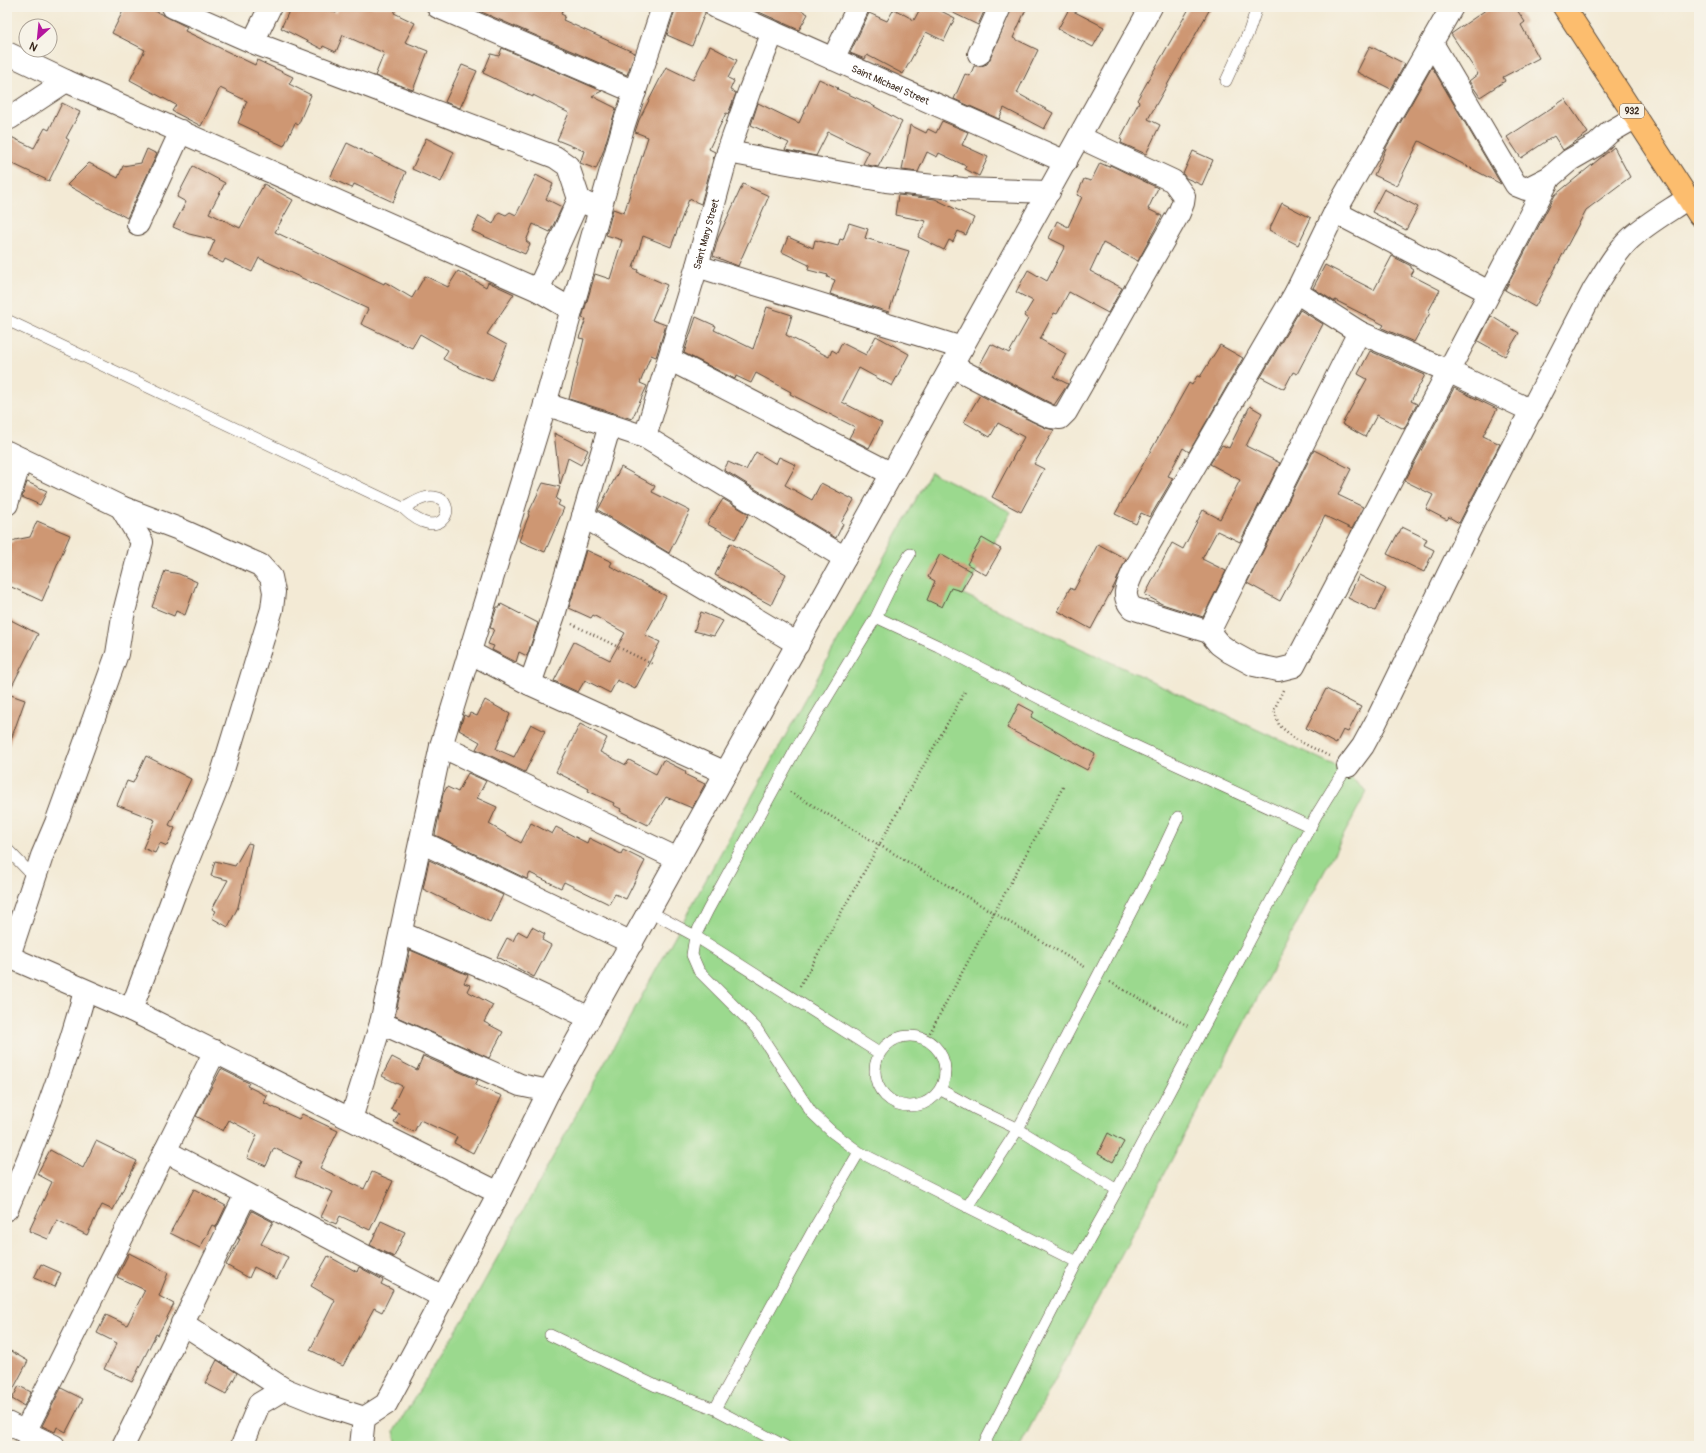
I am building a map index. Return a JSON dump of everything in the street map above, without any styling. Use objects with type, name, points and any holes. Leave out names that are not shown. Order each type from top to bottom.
[{"type":"main road","name":"932","points":[[1564,7],[1694,206]]},
{"type":"street","points":[[173,7],[253,42],[555,157],[568,166],[579,199],[600,209]]},
{"type":"street","points":[[253,42],[270,7]]},
{"type":"street","points":[[438,7],[635,92]]},
{"type":"street","points":[[351,1119],[381,1023],[441,746],[545,404],[571,309],[635,92],[663,7]]},
{"type":"street","name":"Saint Michael Street","points":[[716,7],[1066,162]]},
{"type":"street","points":[[833,59],[858,7]]},
{"type":"street","points":[[979,54],[1000,7]]},
{"type":"street","points":[[364,1418],[386,1404],[499,1193],[549,1091],[1151,7]]},
{"type":"street","points":[[1452,7],[1335,212],[1296,292],[1133,572],[1125,596],[1132,608],[1209,632],[1219,644],[1230,652],[1254,665],[1278,670],[1294,666],[1550,177]]},
{"type":"street","name":"Saint Mary Street","points":[[645,437],[697,266],[728,152],[749,92],[773,32]]},
{"type":"street","points":[[1432,44],[1516,186],[1526,189],[1550,177],[1570,160],[1596,145],[1610,132],[1636,117]]},
{"type":"street","points":[[7,53],[66,81],[538,290],[571,309]]},
{"type":"street","points":[[10,118],[66,81]]},
{"type":"street","points":[[138,224],[181,131]]},
{"type":"street","points":[[697,266],[957,357],[1038,411],[1051,417],[1060,418],[1066,412],[1179,213],[1184,196],[1173,181],[1079,137]]},
{"type":"street","points":[[728,152],[886,181],[963,189],[1049,192]]},
{"type":"street","points":[[538,290],[579,199]]},
{"type":"street","points":[[1348,766],[1370,734],[1473,523],[1594,289],[1612,259],[1630,239],[1653,221],[1694,206]]},
{"type":"street","points":[[1335,212],[1489,292]]},
{"type":"street","points":[[1296,292],[1359,332],[1448,371],[1532,411]]},
{"type":"street","points":[[1209,632],[1359,332]]},
{"type":"street","points":[[669,359],[892,474]]},
{"type":"street","points":[[545,404],[645,437],[845,558]]},
{"type":"street","points":[[530,684],[554,615],[610,425]]},
{"type":"street","points":[[7,504],[14,455],[121,507],[179,529],[260,565],[271,577],[274,592],[272,608],[219,783],[178,884],[131,1010]]},
{"type":"street","points":[[121,507],[142,542],[123,616],[117,654],[8,956],[131,1010],[499,1193]]},
{"type":"street","points":[[583,516],[798,644]]},
{"type":"street","points":[[142,542],[159,534],[179,529]]},
{"type":"street","points":[[469,652],[530,684],[726,773]]},
{"type":"street","points":[[441,746],[678,859]]},
{"type":"street","points":[[421,842],[632,943]]},
{"type":"street","points":[[401,933],[488,970],[590,1018]]},
{"type":"street","points":[[7,1209],[23,1172],[58,1079],[74,1032],[85,991]]},
{"type":"street","points":[[381,1023],[520,1085],[549,1091]]},
{"type":"street","points":[[54,1446],[16,1428],[166,1151],[215,1051]]},
{"type":"street","points":[[166,1151],[443,1297]]},
{"type":"street","points":[[123,1446],[246,1194]]},
{"type":"street","points":[[182,1323],[284,1389],[321,1404],[364,1418]]},
{"type":"street","points":[[242,1446],[259,1404],[284,1389]]},
{"type":"street","points":[[361,1446],[364,1418]]},
{"type":"lane","points":[[1226,81],[1249,32],[1257,7]]},
{"type":"lane","points":[[7,320],[402,508]]},
{"type":"lane","points":[[910,554],[894,580],[876,617],[797,747],[695,936],[692,956],[699,971],[756,1028],[811,1112],[832,1132],[859,1152],[1077,1262]]},
{"type":"lane","points":[[876,617],[938,646],[1101,730],[1311,827]]},
{"type":"lane","points":[[983,1446],[1077,1262],[1311,827],[1338,780],[1348,766]]},
{"type":"lane","points":[[967,1206],[1018,1129],[1178,817]]},
{"type":"lane","points":[[7,849],[35,878]]},
{"type":"lane","points":[[649,911],[695,936],[880,1053]]},
{"type":"lane","points":[[904,1036],[920,1037],[926,1040],[934,1045],[944,1058],[946,1074],[941,1090],[930,1101],[916,1107],[900,1106],[886,1098],[877,1085],[874,1069],[880,1053],[889,1042],[904,1036]]},
{"type":"lane","points":[[941,1090],[1018,1129],[1117,1190]]},
{"type":"lane","points":[[715,1408],[816,1225],[859,1152]]},
{"type":"lane","points":[[550,1335],[656,1386],[715,1408],[785,1446]]},
{"type":"path","points":[[554,615],[654,665]]},
{"type":"path","points":[[1294,666],[1274,710],[1279,725],[1295,739],[1348,766]]},
{"type":"path","points":[[793,999],[966,690]]},
{"type":"path","points":[[777,785],[1200,1034]]},
{"type":"path","points":[[926,1040],[1063,787]]},
{"type":"green space","points":[[931,472],[1011,512],[963,594],[1336,766],[1367,791],[1020,1446],[397,1446],[394,1431],[464,1318]]},
{"type":"building","points":[[125,7],[147,7],[187,27],[185,31],[255,65],[257,60],[293,77],[289,84],[311,95],[298,125],[295,123],[284,146],[238,123],[247,101],[220,88],[201,126],[172,111],[176,105],[130,80],[145,50],[112,33]]},
{"type":"building","points":[[291,7],[325,7],[336,13],[339,7],[397,7],[394,13],[415,23],[405,42],[428,51],[413,90],[375,76],[384,53],[343,35],[336,52],[323,46],[322,49],[281,28]]},
{"type":"building","points":[[470,7],[564,7],[561,14],[565,16],[563,20],[635,53],[627,75]]},
{"type":"building","points":[[676,7],[704,7],[705,13],[692,46],[667,35]]},
{"type":"building","points":[[748,7],[795,7],[808,14],[799,30]]},
{"type":"building","points":[[921,7],[933,7],[955,18],[944,41],[926,32],[903,74],[867,55],[865,59],[850,53],[869,13],[887,21],[894,9],[914,20]]},
{"type":"building","points":[[941,7],[986,7],[978,25]]},
{"type":"building","points":[[1012,7],[1027,7],[1013,38],[1038,50],[1017,93],[1053,113],[1044,129],[1004,108],[999,119],[954,99],[965,74],[970,76],[974,66],[987,64]]},
{"type":"building","points":[[1190,7],[1211,7],[1148,119],[1160,125],[1146,154],[1121,143],[1122,140],[1120,139],[1139,102],[1137,100]]},
{"type":"building","points":[[1490,7],[1515,7],[1525,22],[1521,25],[1539,58],[1503,77],[1505,81],[1480,97],[1469,81],[1478,74],[1451,34]]},
{"type":"building","points":[[1069,9],[1104,27],[1093,47],[1058,29]]},
{"type":"building","points":[[710,46],[737,60],[728,78],[734,81],[730,90],[736,93],[728,114],[726,113],[709,149],[715,152],[701,204],[689,199],[671,247],[643,236],[633,268],[638,270],[637,272],[667,285],[652,320],[666,325],[656,357],[651,355],[640,383],[647,386],[632,419],[569,399],[584,339],[579,338],[586,319],[582,318],[595,274],[610,279],[622,240],[606,235],[613,209],[624,213],[648,137],[635,132],[639,120],[666,67],[693,80]]},
{"type":"building","points":[[1370,46],[1405,64],[1391,89],[1357,72]]},
{"type":"building","points":[[502,48],[602,91],[592,96],[616,108],[603,152],[596,169],[580,163],[584,151],[557,140],[569,113],[483,73],[491,54],[499,56]]},
{"type":"building","points":[[462,65],[477,71],[460,108],[445,102]]},
{"type":"building","points":[[1432,67],[1501,184],[1419,141],[1397,186],[1374,175],[1387,146]]},
{"type":"building","points":[[819,79],[870,104],[902,122],[878,167],[863,164],[869,152],[828,132],[816,156],[785,150],[789,143],[751,125],[758,103],[799,123]]},
{"type":"building","points":[[1565,99],[1588,133],[1563,150],[1554,136],[1521,158],[1507,137]]},
{"type":"building","points":[[62,103],[80,112],[66,138],[69,140],[49,181],[7,161],[7,135],[34,148],[45,128],[49,130]]},
{"type":"building","points":[[942,121],[968,132],[962,145],[988,157],[979,176],[965,169],[966,166],[939,153],[937,157],[927,152],[918,172],[902,170],[910,125],[926,133],[928,129],[936,133]]},
{"type":"building","points":[[426,138],[454,152],[441,182],[412,169]]},
{"type":"building","points":[[347,143],[406,172],[393,202],[354,184],[352,188],[330,178]]},
{"type":"building","points":[[1614,147],[1630,177],[1586,210],[1535,307],[1505,290],[1555,195]]},
{"type":"building","points":[[147,149],[157,154],[127,218],[67,185],[89,163],[118,178],[123,166],[141,163]]},
{"type":"building","points":[[1193,151],[1213,160],[1202,185],[1186,178],[1183,174]]},
{"type":"building","points":[[1100,163],[1109,167],[1110,165],[1158,188],[1148,209],[1162,216],[1138,261],[1103,243],[1090,271],[1122,288],[1108,313],[1069,292],[1057,314],[1054,313],[1040,339],[1066,354],[1054,377],[1068,384],[1054,405],[979,366],[991,344],[1009,353],[1028,319],[1024,316],[1033,301],[1016,292],[1028,270],[1047,281],[1065,246],[1049,238],[1057,221],[1068,227],[1082,197],[1077,195],[1084,179],[1091,181]]},
{"type":"building","points":[[193,166],[225,183],[209,213],[240,228],[264,184],[293,200],[275,232],[384,284],[385,282],[412,298],[425,276],[448,287],[458,271],[486,287],[488,282],[514,294],[487,334],[507,345],[492,381],[472,374],[443,359],[448,350],[420,334],[412,348],[361,324],[368,309],[259,258],[252,272],[225,259],[223,263],[208,256],[215,240],[189,234],[173,227],[186,202],[177,197]]},
{"type":"building","points":[[536,175],[553,184],[546,199],[562,207],[550,232],[533,224],[526,241],[530,244],[525,254],[472,231],[479,216],[493,224],[499,212],[506,215],[510,212],[516,215]]},
{"type":"building","points":[[743,184],[769,196],[738,266],[713,256],[718,238]]},
{"type":"building","points":[[1384,189],[1418,207],[1406,230],[1372,212]]},
{"type":"building","points":[[898,195],[935,199],[974,218],[966,235],[958,231],[953,242],[949,240],[944,250],[918,237],[926,221],[895,215]]},
{"type":"building","points":[[1282,203],[1311,218],[1298,245],[1269,230]]},
{"type":"building","points":[[849,223],[868,229],[865,238],[909,251],[889,312],[830,294],[835,280],[827,277],[828,275],[808,270],[809,265],[782,252],[788,237],[813,248],[815,240],[838,246],[840,239],[843,240]]},
{"type":"building","points":[[1392,256],[1411,266],[1414,270],[1411,275],[1440,290],[1428,312],[1430,313],[1414,342],[1382,328],[1384,325],[1335,300],[1335,302],[1313,288],[1325,265],[1374,290]]},
{"type":"building","points":[[767,307],[792,315],[786,335],[829,357],[832,350],[837,353],[842,343],[866,355],[876,336],[909,354],[892,386],[859,368],[842,402],[882,423],[869,448],[849,438],[855,427],[790,394],[791,392],[756,373],[751,383],[736,376],[735,379],[684,353],[696,317],[716,326],[714,330],[753,349]]},
{"type":"building","points":[[1300,310],[1323,324],[1297,374],[1293,372],[1284,389],[1261,377]]},
{"type":"building","points":[[1491,316],[1519,333],[1505,356],[1478,341]]},
{"type":"building","points":[[1220,345],[1243,358],[1189,452],[1183,448],[1168,476],[1173,478],[1150,517],[1141,513],[1136,524],[1115,514],[1189,383],[1192,385],[1197,376],[1200,377]]},
{"type":"building","points":[[1370,351],[1425,375],[1411,401],[1417,404],[1404,429],[1377,415],[1365,437],[1342,424],[1367,379],[1358,374]]},
{"type":"building","points":[[1454,388],[1497,409],[1483,436],[1500,444],[1459,523],[1449,517],[1447,520],[1426,509],[1433,495],[1405,481]]},
{"type":"building","points":[[980,395],[1033,422],[1054,430],[1034,464],[1044,469],[1021,512],[992,497],[1024,437],[998,423],[990,437],[964,422]]},
{"type":"building","points":[[1250,406],[1262,413],[1246,446],[1280,463],[1240,542],[1217,531],[1202,559],[1226,571],[1203,617],[1162,604],[1145,595],[1172,543],[1183,549],[1203,510],[1220,519],[1240,480],[1210,464],[1222,445],[1229,448]]},
{"type":"building","points":[[554,433],[588,450],[581,465],[568,458],[560,485]]},
{"type":"building","points":[[1314,450],[1351,469],[1338,495],[1363,507],[1352,529],[1325,516],[1280,601],[1247,583]]},
{"type":"building","points":[[756,452],[776,464],[779,457],[796,465],[785,485],[812,500],[821,483],[854,500],[841,523],[843,524],[836,538],[724,470],[728,462],[746,470]]},
{"type":"building","points":[[621,467],[655,486],[652,492],[690,511],[669,553],[598,510]]},
{"type":"building","points":[[27,482],[47,491],[40,505],[22,497]]},
{"type":"building","points":[[543,483],[560,487],[556,499],[560,501],[558,505],[564,508],[545,552],[519,541],[529,515],[528,514]]},
{"type":"building","points":[[723,499],[749,514],[735,539],[707,524]]},
{"type":"building","points":[[37,521],[70,535],[42,601],[7,585],[7,545],[15,540],[30,537]]},
{"type":"building","points":[[1402,527],[1427,539],[1424,545],[1434,550],[1424,572],[1387,554]]},
{"type":"building","points":[[982,538],[1001,549],[986,575],[967,564]]},
{"type":"building","points":[[730,543],[786,574],[771,605],[715,575]]},
{"type":"building","points":[[1098,544],[1126,559],[1115,584],[1091,629],[1058,611],[1070,588],[1074,590]]},
{"type":"building","points":[[586,550],[612,562],[610,566],[666,596],[645,635],[660,642],[635,689],[617,680],[610,693],[585,680],[578,692],[554,681],[574,642],[610,660],[625,633],[593,615],[591,618],[569,608]]},
{"type":"building","points":[[940,554],[972,572],[961,591],[951,588],[942,607],[927,600],[935,581],[928,577]]},
{"type":"building","points":[[165,571],[179,574],[197,582],[185,615],[176,611],[174,616],[152,607]]},
{"type":"building","points":[[1359,575],[1386,589],[1375,611],[1348,598]]},
{"type":"building","points":[[501,604],[538,623],[527,656],[519,652],[516,662],[492,650],[494,646],[488,644],[494,629],[490,628],[497,607],[500,607]]},
{"type":"building","points":[[701,612],[723,621],[714,636],[694,631]]},
{"type":"building","points":[[7,618],[38,634],[8,694],[25,700],[9,745],[7,744]]},
{"type":"building","points":[[1326,689],[1361,707],[1348,732],[1343,730],[1336,744],[1306,728]]},
{"type":"building","points":[[485,700],[510,714],[496,749],[514,757],[531,724],[545,731],[525,772],[476,749],[480,742],[459,730],[464,715],[468,717],[470,713],[477,716]]},
{"type":"building","points":[[1019,704],[1034,712],[1031,717],[1095,754],[1087,770],[1007,728]]},
{"type":"building","points":[[580,724],[607,738],[600,752],[626,765],[629,760],[656,774],[663,760],[685,771],[686,775],[705,784],[692,808],[666,797],[648,825],[620,811],[621,809],[613,805],[614,803],[588,791],[589,789],[556,772]]},
{"type":"building","points":[[146,756],[191,779],[169,825],[175,828],[167,846],[160,843],[155,853],[143,848],[155,820],[117,805],[127,781],[133,783]]},
{"type":"building","points":[[468,773],[486,781],[477,798],[497,807],[489,824],[521,843],[531,823],[552,834],[556,827],[587,843],[589,838],[621,854],[623,850],[645,861],[626,899],[615,894],[609,904],[564,882],[561,888],[530,873],[527,879],[435,835],[443,794],[447,787],[458,792]]},
{"type":"building","points":[[248,843],[252,844],[238,907],[228,927],[212,918],[216,911],[212,909],[228,880],[211,876],[215,861],[235,866]]},
{"type":"building","points":[[429,860],[503,895],[490,922],[423,889]]},
{"type":"building","points":[[532,927],[545,934],[542,940],[551,945],[534,977],[497,957],[507,938],[513,941],[518,931],[527,936]]},
{"type":"building","points":[[410,950],[468,975],[464,983],[470,985],[467,991],[493,1005],[484,1022],[503,1032],[489,1058],[395,1016]]},
{"type":"building","points":[[423,1056],[478,1080],[475,1085],[502,1096],[473,1153],[454,1143],[457,1137],[420,1120],[414,1132],[394,1122],[399,1113],[391,1109],[402,1086],[382,1076],[392,1057],[417,1070]]},
{"type":"building","points":[[221,1069],[249,1083],[247,1086],[267,1096],[264,1103],[299,1119],[302,1114],[338,1131],[320,1168],[364,1189],[372,1172],[393,1181],[370,1230],[340,1216],[336,1224],[321,1217],[333,1192],[295,1177],[301,1161],[274,1148],[266,1166],[247,1158],[257,1135],[229,1120],[223,1131],[196,1116]]},
{"type":"building","points":[[1108,1133],[1124,1142],[1113,1162],[1098,1154]]},
{"type":"building","points":[[96,1141],[137,1161],[113,1210],[102,1205],[87,1235],[57,1220],[48,1239],[29,1231],[52,1182],[37,1174],[50,1150],[83,1168]]},
{"type":"building","points":[[194,1189],[226,1206],[216,1227],[212,1225],[200,1248],[170,1233]]},
{"type":"building","points":[[252,1211],[273,1222],[261,1244],[288,1257],[277,1279],[254,1267],[249,1278],[226,1265],[240,1239],[238,1239]]},
{"type":"building","points":[[381,1221],[405,1232],[394,1257],[370,1245]]},
{"type":"building","points":[[129,1253],[168,1273],[159,1296],[174,1304],[158,1335],[156,1334],[132,1382],[104,1369],[117,1343],[97,1333],[106,1315],[127,1325],[145,1290],[117,1277]]},
{"type":"building","points":[[328,1256],[357,1272],[359,1267],[383,1280],[381,1284],[393,1290],[382,1312],[374,1308],[343,1366],[310,1350],[335,1300],[311,1286]]},
{"type":"building","points":[[41,1264],[61,1273],[55,1287],[34,1278]]},
{"type":"building","points":[[7,1349],[28,1361],[7,1401]]},
{"type":"building","points":[[217,1360],[237,1373],[226,1394],[205,1383]]},
{"type":"building","points":[[19,1386],[31,1392],[24,1406],[12,1399]]},
{"type":"building","points":[[61,1388],[83,1399],[66,1432],[57,1427],[55,1432],[42,1426]]}]
